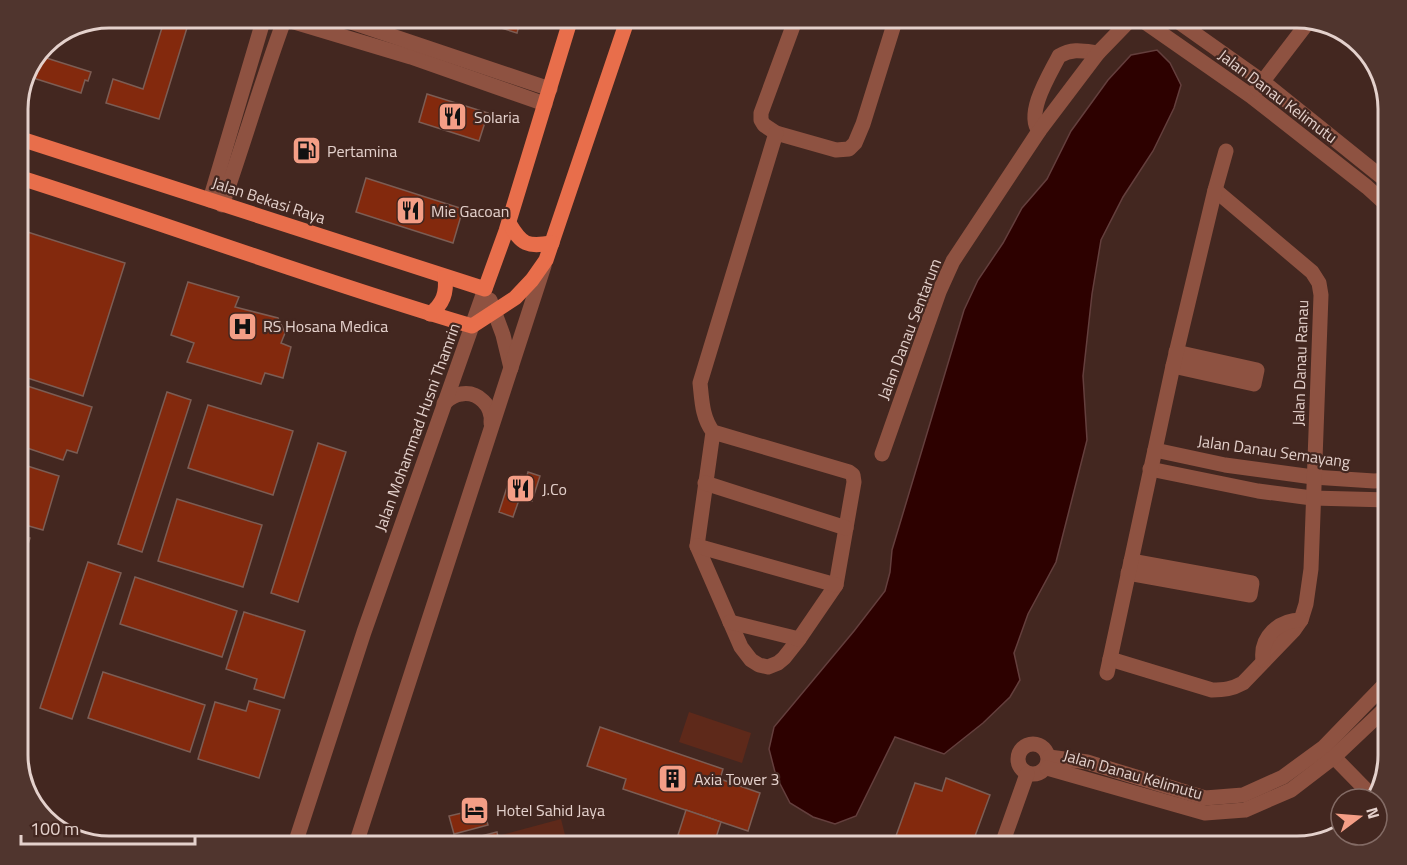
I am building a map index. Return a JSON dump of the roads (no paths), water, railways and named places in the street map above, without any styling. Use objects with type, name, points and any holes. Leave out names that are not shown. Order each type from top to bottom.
[{"type":"main road","name":"Jalan Mohammad Husni Thamrin","points":[[485,289],[509,223],[569,29]]},
{"type":"main road","points":[[29,181],[472,326],[495,312],[520,292],[546,260],[624,29]]},
{"type":"main road","name":"Jalan Bekasi Raya","points":[[29,142],[485,289]]},
{"type":"main road","points":[[509,223],[516,236],[524,242],[538,245],[552,243]]},
{"type":"main road","points":[[430,314],[437,309],[445,294],[445,277]]},
{"type":"street","points":[[216,202],[261,29]]},
{"type":"street","points":[[216,202],[236,164],[279,29]]},
{"type":"street","points":[[319,29],[547,97]]},
{"type":"street","points":[[361,42],[364,29]]},
{"type":"street","points":[[373,29],[547,97]]},
{"type":"street","points":[[792,29],[761,113],[761,120],[764,125],[776,133],[836,150],[849,150],[855,142],[863,124],[893,29]]},
{"type":"street","name":"Jalan Danau Sentarum","points":[[882,454],[939,292],[953,261],[1039,131],[1098,53],[1125,29]]},
{"type":"street","name":"Jalan Danau Kelimutu","points":[[1151,29],[1251,96],[1378,197]]},
{"type":"street","name":"Jalan Danau Kelimutu","points":[[1189,29],[1262,81],[1378,174]]},
{"type":"street","points":[[1251,96],[1303,29]]},
{"type":"street","points":[[1039,131],[1035,124],[1034,110],[1059,56],[1066,51],[1074,50],[1098,53]]},
{"type":"street","points":[[713,432],[697,546],[741,647],[751,660],[768,667],[784,658],[836,585],[854,482],[853,475],[849,472],[713,432],[706,423],[702,407],[700,383],[776,133]]},
{"type":"street","points":[[1226,151],[1174,359],[1109,666],[1212,690],[1235,688],[1242,683],[1263,660],[1263,646],[1266,639],[1287,622],[1301,620],[1306,604],[1311,569],[1312,498]]},
{"type":"street","name":"Jalan Danau Ranau","points":[[1215,190],[1312,272],[1319,283],[1321,295],[1312,498]]},
{"type":"street","points":[[359,836],[546,260]]},
{"type":"street","points":[[485,289],[503,335],[511,368]]},
{"type":"street","name":"Jalan Mohammad Husni Thamrin","points":[[298,836],[364,632],[485,289]]},
{"type":"street","points":[[444,403],[452,396],[462,393],[473,394],[489,408],[492,418],[490,429]]},
{"type":"street","name":"Jalan Danau Semayang","points":[[1155,450],[1225,465],[1313,477],[1378,481]]},
{"type":"street","points":[[1150,469],[1258,491],[1312,498],[1378,500]]},
{"type":"street","points":[[705,483],[846,528]]},
{"type":"street","points":[[697,546],[836,585]]},
{"type":"street","points":[[1129,567],[1252,583],[1250,595],[1129,567]]},
{"type":"street","points":[[730,622],[799,639]]},
{"type":"street","name":"Jalan Danau Kelimutu","points":[[1048,763],[1204,813],[1245,810],[1291,790],[1329,752],[1378,693]]},
{"type":"street","name":"Jalan Danau Kelimutu","points":[[1329,752],[1378,714]]},
{"type":"street","points":[[1034,743],[1044,747],[1048,763],[1038,775],[1027,774],[1019,767],[1018,756],[1024,746],[1034,743]]},
{"type":"street","points":[[1329,752],[1363,787]]},
{"type":"street","points":[[1005,836],[1027,774]]},
{"type":"place","name":"Solaria","points":[[453,117]]},
{"type":"place","name":"Pertamina","points":[[306,151]]},
{"type":"place","name":"Mie Gacoan","points":[[410,211]]},
{"type":"place","name":"RS Hosana Medica","points":[[242,326]]},
{"type":"place","name":"J.Co","points":[[521,489]]},
{"type":"place","name":"Axia Tower 3","points":[[673,779]]},
{"type":"place","name":"Hotel Sahid Jaya","points":[[475,810]]}]
